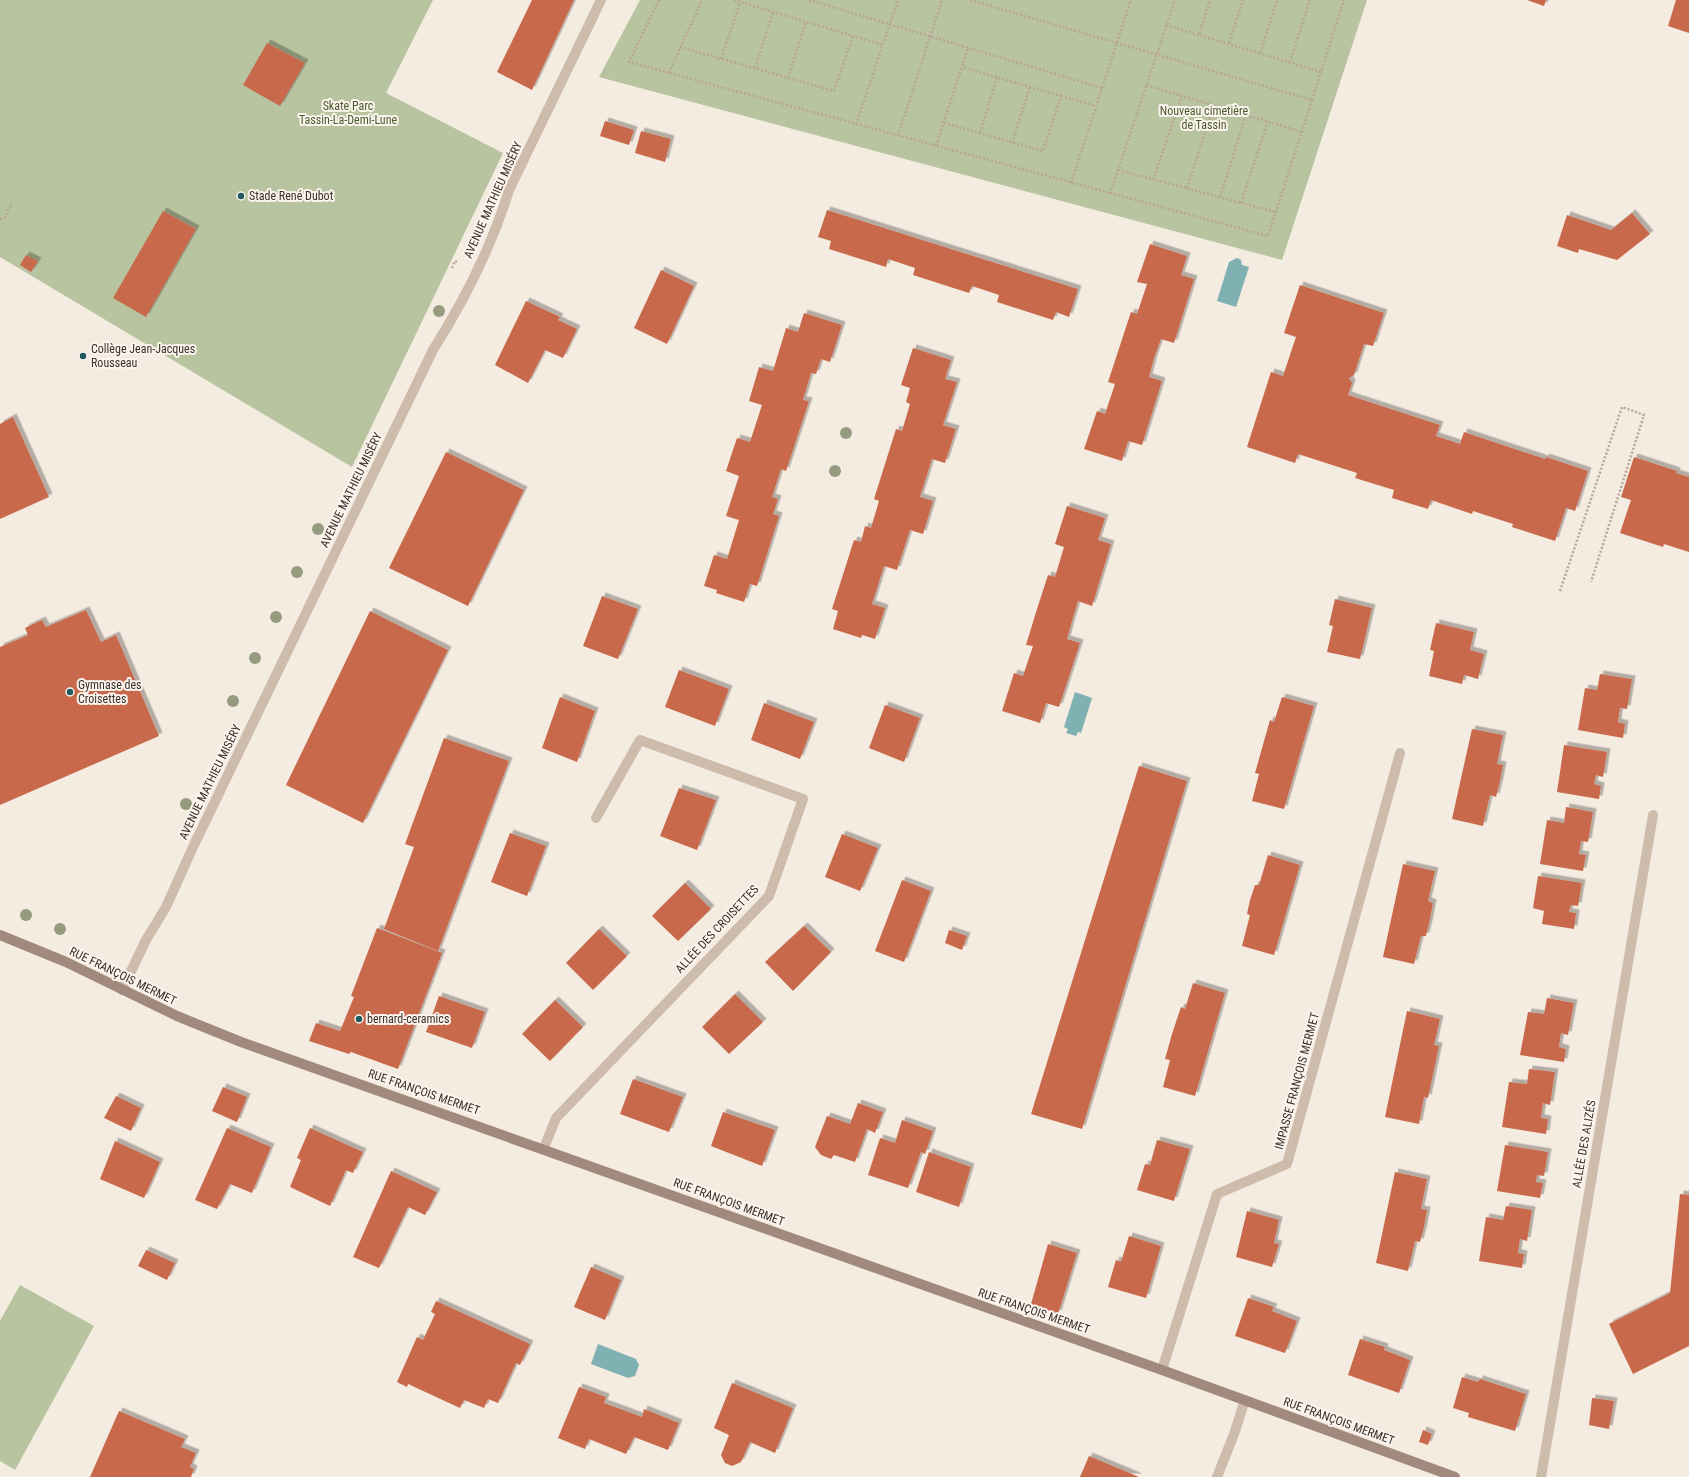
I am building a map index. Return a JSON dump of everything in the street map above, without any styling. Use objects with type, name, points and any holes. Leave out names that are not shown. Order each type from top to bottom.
[{"type":"main road","name":"RUE FRANÇOIS MERMET","points":[[0,935],[66,962],[195,1024],[242,1042],[544,1148],[1455,1477]]},
{"type":"street","name":"AVENUE MATHIEU MISÉRY","points":[[122,990],[146,940],[166,907],[193,847],[433,350],[452,319],[500,221],[509,190],[601,0]]},
{"type":"street","name":"ALLÉE DES CROISETTES","points":[[544,1148],[556,1118],[769,896],[803,799],[640,740],[596,818]]},
{"type":"street","name":"IMPASSE FRANÇOIS MERMET","points":[[1162,1370],[1218,1194],[1287,1164],[1400,753]]},
{"type":"street","name":"ALLÉE DES ALIZÉS","points":[[1541,1477],[1653,815]]},
{"type":"street","points":[[1217,1477],[1234,1434],[1245,1400]]},
{"type":"path","points":[[659,0],[628,62],[1268,236],[1344,0]]},
{"type":"path","points":[[669,73],[702,0]]},
{"type":"path","points":[[734,0],[883,45]]},
{"type":"path","points":[[810,0],[1102,88]]},
{"type":"path","points":[[856,124],[898,0]]},
{"type":"path","points":[[898,136],[942,0]]},
{"type":"path","points":[[970,0],[1312,100]]},
{"type":"path","points":[[1071,183],[1131,0]]},
{"type":"path","points":[[1110,194],[1175,0]]},
{"type":"path","points":[[1199,34],[1210,0]]},
{"type":"path","points":[[1229,43],[1243,0]]},
{"type":"path","points":[[1260,53],[1277,0]]},
{"type":"path","points":[[1290,62],[1310,0]]},
{"type":"path","points":[[721,59],[740,2]]},
{"type":"path","points":[[755,68],[773,12]]},
{"type":"path","points":[[788,78],[806,22]]},
{"type":"path","points":[[1166,25],[1321,72]]},
{"type":"path","points":[[680,47],[834,91],[853,36]]},
{"type":"path","points":[[936,146],[968,48]]},
{"type":"path","points":[[962,67],[1096,106]]},
{"type":"path","points":[[980,133],[997,77]]},
{"type":"path","points":[[1146,85],[1302,132]]},
{"type":"path","points":[[1012,143],[1030,87]]},
{"type":"path","points":[[944,123],[1044,151],[1061,96]]},
{"type":"path","points":[[1153,180],[1182,96]]},
{"type":"path","points":[[1187,188],[1214,105]]},
{"type":"path","points":[[1220,197],[1246,115]]},
{"type":"path","points":[[1241,203],[1268,121]]},
{"type":"path","points":[[1118,170],[1275,212]]},
{"type":"path","points":[[0,219],[5,217],[12,203]]},
{"type":"path","points":[[1560,591],[1622,407],[1644,415],[1591,582]]},
{"type":"green space","name":"Stade René Dubot","points":[[0,0],[433,0],[386,93],[503,153],[352,467],[0,257]]},
{"type":"green space","name":"Nouveau cimetière de Tassin","points":[[640,0],[1367,0],[1282,260],[599,77]]},
{"type":"green space","points":[[20,1285],[94,1326],[15,1470],[0,1461],[0,1321]]},
{"type":"water","points":[[1237,258],[1241,260],[1242,265],[1249,267],[1236,307],[1217,301],[1229,262]]},
{"type":"water","points":[[1075,692],[1092,698],[1081,733],[1078,732],[1076,736],[1066,733],[1068,729],[1064,727]]},
{"type":"water","points":[[598,1344],[636,1359],[639,1365],[635,1376],[628,1378],[591,1364]]},
{"type":"building","points":[[532,0],[574,0],[532,90],[497,72]]},
{"type":"building","points":[[1527,0],[1546,0],[1544,6]]},
{"type":"building","points":[[1676,0],[1689,0],[1689,33],[1668,26]]},
{"type":"building","points":[[267,43],[305,63],[280,106],[243,85]]},
{"type":"building","points":[[605,121],[634,130],[629,145],[600,136]]},
{"type":"building","points":[[641,131],[671,139],[665,162],[635,153]]},
{"type":"building","points":[[827,210],[1078,289],[1069,317],[1056,312],[1053,320],[997,302],[999,295],[972,286],[969,293],[913,275],[915,268],[888,259],[886,267],[829,249],[831,241],[818,237]]},
{"type":"building","points":[[163,211],[196,229],[146,317],[113,298]]},
{"type":"building","points":[[1632,213],[1650,234],[1617,260],[1579,249],[1578,253],[1557,246],[1567,215],[1611,230]]},
{"type":"building","points":[[1150,244],[1187,256],[1181,275],[1194,279],[1174,343],[1161,339],[1154,358],[1149,377],[1162,381],[1142,445],[1128,441],[1122,461],[1084,449],[1097,411],[1105,414],[1115,384],[1108,382],[1131,312],[1137,314],[1147,284],[1137,282]]},
{"type":"building","points":[[26,255],[38,261],[31,272],[20,265]]},
{"type":"building","points":[[661,270],[694,286],[667,344],[634,328]]},
{"type":"building","points":[[1300,285],[1384,313],[1373,346],[1364,344],[1354,375],[1349,378],[1352,383],[1348,395],[1440,425],[1436,436],[1460,444],[1464,432],[1545,459],[1546,457],[1588,471],[1575,511],[1566,508],[1555,541],[1512,527],[1513,524],[1473,511],[1472,514],[1431,500],[1428,509],[1392,498],[1394,490],[1355,478],[1357,473],[1298,454],[1295,463],[1247,447],[1271,372],[1283,376],[1296,337],[1284,333]]},
{"type":"building","points":[[526,301],[560,317],[558,320],[577,329],[563,358],[545,350],[528,383],[495,365]]},
{"type":"building","points":[[804,313],[842,325],[830,362],[821,359],[816,374],[811,373],[803,400],[809,401],[786,471],[781,469],[772,497],[778,499],[773,514],[779,516],[757,586],[750,584],[744,602],[716,593],[717,590],[704,586],[714,555],[727,559],[739,520],[726,516],[739,476],[726,471],[737,438],[750,442],[762,405],[749,401],[759,367],[773,371],[786,328],[798,332]]},
{"type":"building","points":[[913,348],[951,360],[945,379],[957,382],[943,425],[956,429],[945,463],[932,459],[920,497],[933,501],[923,534],[910,530],[897,570],[884,566],[872,604],[885,608],[875,639],[862,635],[861,638],[833,629],[838,611],[832,609],[854,540],[861,542],[865,526],[871,528],[879,501],[874,499],[896,429],[902,431],[910,404],[906,402],[910,388],[901,385]]},
{"type":"building","points":[[13,417],[49,497],[0,519],[0,424]]},
{"type":"building","points":[[446,452],[524,490],[468,606],[389,568]]},
{"type":"building","points":[[1634,457],[1677,471],[1676,473],[1689,477],[1689,552],[1664,544],[1663,547],[1620,533],[1631,500],[1621,497]]},
{"type":"building","points":[[1067,506],[1105,518],[1098,540],[1111,544],[1092,606],[1078,601],[1067,639],[1080,643],[1059,707],[1046,703],[1040,723],[1002,711],[1014,673],[1023,676],[1033,646],[1026,645],[1048,575],[1055,577],[1064,547],[1055,544]]},
{"type":"building","points":[[602,596],[638,609],[618,659],[583,646]]},
{"type":"building","points":[[1335,599],[1372,608],[1360,659],[1327,652],[1333,626],[1329,625]]},
{"type":"building","name":"Gymnase des Croisettes","points":[[86,610],[101,642],[116,635],[159,736],[0,805],[0,647],[28,635],[25,628],[42,620],[46,627]]},
{"type":"building","points":[[370,611],[448,650],[363,823],[286,785]]},
{"type":"building","points":[[1436,623],[1474,632],[1470,650],[1484,654],[1478,679],[1464,675],[1462,684],[1429,676],[1434,651],[1430,650]]},
{"type":"building","points":[[679,670],[729,689],[715,726],[665,707]]},
{"type":"building","points":[[1600,674],[1632,679],[1627,709],[1620,708],[1618,722],[1625,724],[1623,738],[1578,730],[1585,688],[1597,690]]},
{"type":"building","points":[[560,697],[595,711],[577,762],[542,748]]},
{"type":"building","points":[[1282,697],[1314,706],[1284,809],[1252,801],[1259,774],[1255,773],[1270,720],[1274,722]]},
{"type":"building","points":[[764,703],[814,722],[800,759],[751,740]]},
{"type":"building","points":[[885,705],[920,718],[904,762],[869,748]]},
{"type":"building","points":[[1472,729],[1503,735],[1497,764],[1503,765],[1500,781],[1496,797],[1490,795],[1483,826],[1452,819]]},
{"type":"building","points":[[444,738],[509,761],[438,951],[384,929],[414,847],[405,844]]},
{"type":"building","points":[[1564,745],[1607,752],[1603,777],[1596,775],[1594,784],[1601,786],[1599,799],[1557,792]]},
{"type":"building","points":[[1139,766],[1187,781],[1082,1129],[1031,1114]]},
{"type":"building","points":[[679,788],[716,800],[697,850],[660,836]]},
{"type":"building","points":[[1566,807],[1593,812],[1588,842],[1581,841],[1579,854],[1586,855],[1583,871],[1540,864],[1547,820],[1564,823]]},
{"type":"building","points":[[510,833],[546,846],[527,896],[491,882]]},
{"type":"building","points":[[842,834],[878,848],[860,891],[825,877]]},
{"type":"building","points":[[1268,855],[1300,865],[1274,955],[1242,946],[1250,915],[1247,914],[1250,900],[1255,885],[1259,885]]},
{"type":"building","points":[[1403,864],[1435,871],[1428,901],[1433,903],[1430,919],[1426,936],[1421,936],[1414,964],[1383,957]]},
{"type":"building","points":[[1538,876],[1582,883],[1578,906],[1571,905],[1569,912],[1576,913],[1574,929],[1542,924],[1544,911],[1533,908]]},
{"type":"building","points":[[902,880],[931,891],[904,962],[875,951]]},
{"type":"building","points":[[685,883],[711,909],[678,941],[652,916]]},
{"type":"building","points":[[804,926],[831,952],[793,991],[765,962]]},
{"type":"building","points":[[377,928],[442,953],[398,1069],[351,1052],[349,1054],[309,1041],[316,1023],[340,1031],[354,997],[351,996]]},
{"type":"building","points":[[599,929],[627,956],[593,990],[566,963]]},
{"type":"building","points":[[949,930],[967,936],[962,950],[945,943]]},
{"type":"building","points":[[1193,983],[1225,993],[1195,1096],[1163,1087],[1170,1060],[1165,1059],[1172,1034],[1181,1007],[1185,1009]]},
{"type":"building","points":[[735,994],[763,1022],[729,1054],[702,1027]]},
{"type":"building","points":[[439,996],[485,1012],[472,1048],[426,1032]]},
{"type":"building","points":[[1547,998],[1574,1003],[1568,1035],[1561,1033],[1559,1047],[1566,1049],[1564,1062],[1520,1055],[1528,1012],[1544,1014]]},
{"type":"building","points":[[555,1000],[583,1027],[550,1061],[522,1034]]},
{"type":"building","points":[[1407,1011],[1440,1019],[1434,1045],[1439,1046],[1428,1098],[1424,1097],[1419,1124],[1385,1117]]},
{"type":"building","points":[[1529,1069],[1555,1072],[1550,1105],[1543,1103],[1541,1118],[1548,1119],[1546,1134],[1502,1127],[1509,1082],[1527,1084]]},
{"type":"building","points":[[633,1079],[683,1097],[669,1132],[620,1114]]},
{"type":"building","points":[[223,1087],[247,1097],[237,1122],[212,1111]]},
{"type":"building","points":[[116,1096],[141,1108],[131,1131],[104,1118]]},
{"type":"building","points":[[858,1103],[883,1112],[875,1133],[867,1129],[855,1162],[834,1155],[831,1159],[821,1155],[815,1147],[827,1116],[850,1124]]},
{"type":"building","points":[[723,1112],[775,1130],[762,1166],[711,1146]]},
{"type":"building","points":[[902,1120],[933,1131],[925,1154],[921,1152],[908,1188],[868,1175],[880,1138],[895,1143]]},
{"type":"building","points":[[227,1128],[271,1147],[252,1193],[230,1184],[217,1209],[195,1200]]},
{"type":"building","points":[[310,1128],[363,1152],[353,1173],[346,1170],[330,1206],[290,1187],[301,1160],[297,1158]]},
{"type":"building","points":[[1157,1140],[1190,1149],[1174,1201],[1137,1190],[1145,1164],[1150,1165]]},
{"type":"building","points":[[115,1141],[160,1162],[144,1198],[100,1179]]},
{"type":"building","points":[[1505,1145],[1548,1152],[1544,1176],[1537,1175],[1536,1182],[1543,1183],[1540,1198],[1497,1191]]},
{"type":"building","points":[[929,1152],[971,1167],[959,1207],[916,1192]]},
{"type":"building","points":[[391,1171],[437,1192],[425,1215],[408,1207],[379,1268],[353,1257]]},
{"type":"building","points":[[1395,1172],[1427,1179],[1421,1209],[1427,1210],[1424,1227],[1420,1242],[1415,1241],[1408,1271],[1376,1263]]},
{"type":"building","points":[[1680,1194],[1689,1195],[1689,1346],[1633,1374],[1609,1324],[1670,1293]]},
{"type":"building","points":[[1506,1206],[1532,1210],[1527,1241],[1520,1239],[1518,1253],[1524,1254],[1522,1268],[1479,1261],[1486,1217],[1503,1220]]},
{"type":"building","points":[[1247,1211],[1279,1220],[1274,1243],[1279,1244],[1272,1267],[1236,1257]]},
{"type":"building","points":[[1129,1236],[1161,1246],[1146,1298],[1108,1287],[1116,1260],[1121,1262]]},
{"type":"building","points":[[1048,1244],[1077,1253],[1058,1314],[1031,1304]]},
{"type":"building","points":[[146,1250],[175,1263],[167,1280],[138,1266]]},
{"type":"building","points":[[591,1267],[621,1280],[605,1320],[574,1307]]},
{"type":"building","points":[[1248,1298],[1274,1307],[1272,1311],[1297,1321],[1285,1353],[1235,1336]]},
{"type":"building","points":[[436,1301],[530,1344],[520,1365],[516,1363],[498,1403],[488,1399],[484,1408],[464,1400],[460,1408],[408,1384],[407,1387],[397,1382],[417,1337],[423,1340],[435,1314],[431,1312]]},
{"type":"building","points":[[1360,1339],[1385,1347],[1384,1350],[1410,1360],[1399,1393],[1348,1375]]},
{"type":"building","points":[[1462,1377],[1478,1382],[1480,1379],[1526,1394],[1515,1431],[1468,1417],[1469,1413],[1453,1408]]},
{"type":"building","points":[[732,1383],[793,1408],[775,1453],[750,1442],[741,1462],[732,1466],[725,1463],[721,1455],[729,1435],[714,1428]]},
{"type":"building","points":[[579,1387],[606,1397],[604,1403],[642,1417],[644,1409],[679,1423],[668,1450],[634,1437],[626,1454],[589,1439],[585,1449],[558,1438]]},
{"type":"building","points":[[1592,1398],[1614,1401],[1609,1429],[1589,1425]]},
{"type":"building","points":[[119,1411],[185,1439],[181,1447],[196,1453],[190,1467],[194,1469],[191,1477],[90,1477]]},
{"type":"building","points":[[1423,1430],[1432,1434],[1428,1445],[1419,1442]]},
{"type":"building","points":[[1089,1456],[1139,1477],[1080,1477]]},
{"type":"place","name":"Stade René Dubot","points":[[241,196]]},
{"type":"place","name":"Collège Jean-Jacques Rousseau","points":[[83,356]]},
{"type":"place","name":"Gymnase des Croisettes","points":[[70,692]]},
{"type":"place","name":"bernard-ceramics","points":[[359,1019]]},
{"type":"park label","name":"Skate Parc Tassin-La-Demi-Lune","points":[[348,113]]}]
